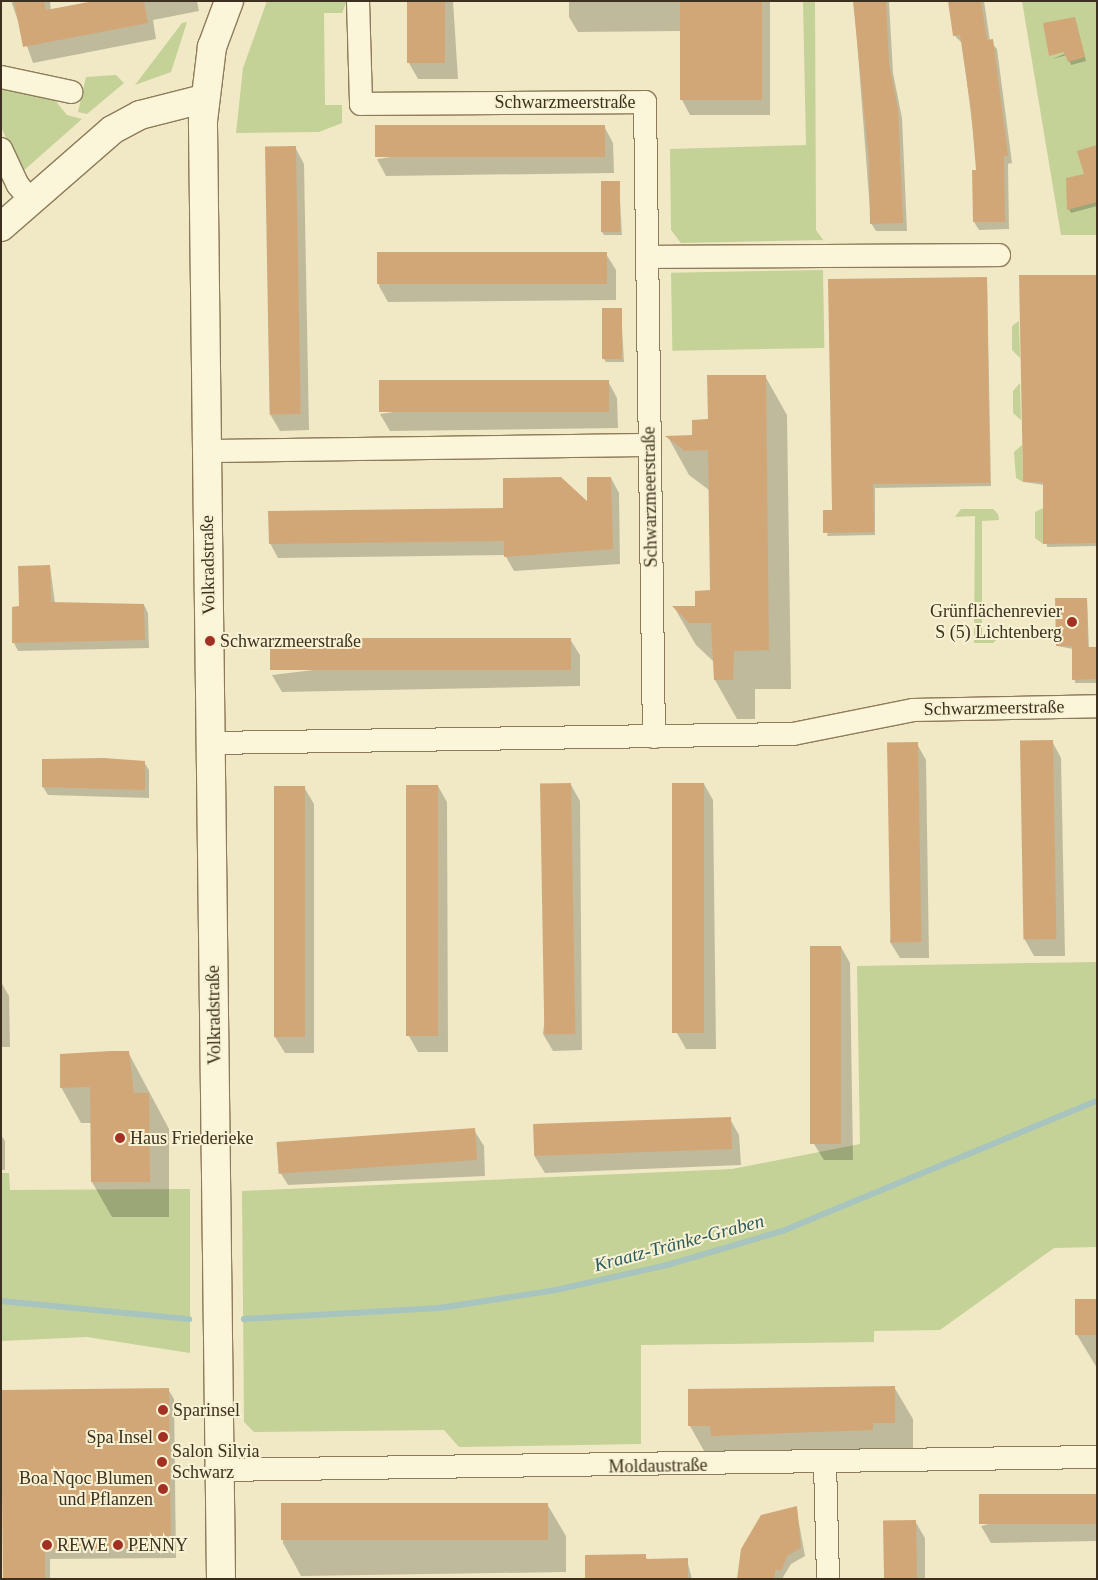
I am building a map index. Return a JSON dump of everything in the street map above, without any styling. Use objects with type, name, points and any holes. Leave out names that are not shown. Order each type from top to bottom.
[{"type":"street","name":"Volkradstraße","points":[[221,1579],[203,99],[212,48],[228,1]]},
{"type":"street","name":"Schwarzmeerstraße","points":[[358,1],[360,104],[645,102],[654,737]]},
{"type":"street","points":[[1,77],[71,92]]},
{"type":"street","points":[[1,227],[32,202],[112,130],[140,115],[203,99]]},
{"type":"street","points":[[1,149],[18,185],[32,202]]},
{"type":"street","points":[[647,257],[999,255]]},
{"type":"street","points":[[207,451],[650,445]]},
{"type":"street","name":"Schwarzmeerstraße","points":[[211,743],[793,734],[913,710],[1097,706]]},
{"type":"street","name":"Moldaustraße","points":[[220,1470],[825,1463],[1097,1457]]},
{"type":"street","points":[[825,1463],[828,1579]]},
{"type":"green space","points":[[267,1],[347,1],[342,13],[324,13],[325,105],[342,105],[342,123],[319,132],[236,133],[243,68]]},
{"type":"green space","points":[[803,1],[815,1],[816,230],[823,240],[681,243],[671,230],[670,149],[806,145]]},
{"type":"green space","points":[[1022,1],[1097,1],[1097,235],[1061,235]]},
{"type":"green space","points":[[187,22],[171,72],[135,85],[182,23]]},
{"type":"green space","points":[[116,75],[124,83],[87,114],[78,112],[86,77]]},
{"type":"green space","points":[[1,86],[53,98],[67,115],[82,119],[22,172],[1,127]]},
{"type":"green space","points":[[823,270],[824,348],[672,351],[671,273]]},
{"type":"green space","points":[[1019,321],[1020,358],[1012,350],[1012,326]]},
{"type":"green space","points":[[1020,383],[1021,420],[1013,413],[1013,391]]},
{"type":"green space","points":[[1022,445],[1023,482],[1016,478],[1014,452]]},
{"type":"green space","points":[[1043,508],[1043,544],[1035,538],[1035,512]]},
{"type":"green space","points":[[961,509],[993,509],[998,514],[999,520],[982,521],[982,637],[999,637],[993,643],[974,643],[975,516],[955,517]]},
{"type":"green space","points":[[1097,962],[1097,1247],[1054,1248],[940,1330],[874,1331],[874,1342],[641,1345],[641,1444],[459,1447],[444,1430],[254,1432],[244,1422],[242,1191],[732,1169],[860,1144],[857,966]]},
{"type":"green space","points":[[1,1173],[9,1173],[10,1190],[190,1189],[190,1353],[87,1337],[1,1341]]},
{"type":"building","points":[[14,1],[44,1],[46,10],[94,1],[144,1],[148,23],[23,47]]},
{"type":"building","points":[[407,1],[445,1],[445,63],[407,63]]},
{"type":"building","points":[[680,1],[762,1],[762,100],[680,100]]},
{"type":"building","points":[[853,1],[886,1],[889,64],[898,109],[903,223],[870,224],[869,162]]},
{"type":"building","points":[[948,1],[981,1],[987,40],[993,39],[1008,156],[1004,156],[1005,222],[973,222],[972,170],[976,170],[971,109],[960,35],[953,36]]},
{"type":"building","points":[[1075,17],[1085,57],[1068,62],[1064,52],[1049,56],[1043,23]]},
{"type":"building","points":[[375,125],[605,125],[605,157],[375,157]]},
{"type":"building","points":[[1097,145],[1097,202],[1067,210],[1066,178],[1084,174],[1077,151]]},
{"type":"building","points":[[296,146],[301,414],[270,415],[265,147]]},
{"type":"building","points":[[601,181],[620,181],[620,232],[601,232]]},
{"type":"building","points":[[377,252],[607,252],[607,284],[377,284]]},
{"type":"building","points":[[1019,275],[1097,275],[1097,543],[1043,544],[1043,482],[1023,482]]},
{"type":"building","points":[[987,277],[990,483],[873,484],[874,532],[823,533],[823,510],[832,510],[828,279]]},
{"type":"building","points":[[602,308],[622,308],[622,359],[602,359]]},
{"type":"building","points":[[707,375],[766,375],[769,650],[734,651],[733,680],[714,680],[711,623],[689,623],[672,606],[695,606],[695,591],[710,590],[708,450],[685,451],[665,436],[692,435],[692,420],[708,419]]},
{"type":"building","points":[[379,380],[609,380],[609,412],[379,412]]},
{"type":"building","points":[[561,477],[587,501],[587,477],[611,477],[613,549],[504,557],[504,541],[269,544],[268,511],[503,508],[503,478]]},
{"type":"building","points":[[50,565],[51,602],[144,604],[145,640],[12,643],[12,607],[19,606],[18,566]]},
{"type":"building","name":"Grünflächenrevier S (5) Lichtenberg","points":[[1055,598],[1087,598],[1088,647],[1097,647],[1097,679],[1072,680],[1072,646],[1056,646]]},
{"type":"building","points":[[270,638],[571,638],[571,670],[270,670]]},
{"type":"building","points":[[1053,740],[1056,939],[1023,940],[1020,741]]},
{"type":"building","points":[[918,742],[921,942],[890,943],[887,743]]},
{"type":"building","points":[[104,758],[145,761],[145,790],[42,787],[42,759]]},
{"type":"building","points":[[571,783],[575,1034],[544,1035],[540,784]]},
{"type":"building","points":[[672,783],[704,783],[704,1033],[672,1033]]},
{"type":"building","points":[[406,785],[438,785],[438,1036],[406,1036]]},
{"type":"building","points":[[274,786],[305,786],[305,1037],[274,1037]]},
{"type":"building","points":[[810,946],[841,946],[841,1144],[810,1144]]},
{"type":"building","name":"Haus Friederieke","points":[[129,1051],[134,1093],[149,1093],[150,1182],[91,1182],[90,1087],[60,1088],[60,1054]]},
{"type":"building","points":[[731,1117],[732,1149],[534,1156],[533,1124]]},
{"type":"building","points":[[475,1128],[477,1160],[279,1174],[276,1142]]},
{"type":"building","points":[[1075,1299],[1097,1299],[1097,1335],[1075,1335]]},
{"type":"building","points":[[895,1386],[895,1423],[873,1423],[873,1430],[711,1436],[710,1426],[688,1426],[688,1389]]},
{"type":"building","points":[[169,1388],[171,1548],[45,1550],[45,1579],[3,1579],[1,1390]]},
{"type":"building","points":[[979,1494],[1097,1494],[1097,1524],[979,1524]]},
{"type":"building","points":[[281,1503],[548,1503],[548,1540],[281,1540]]},
{"type":"building","points":[[797,1506],[801,1548],[787,1556],[782,1570],[775,1570],[775,1579],[737,1579],[741,1549],[761,1515]]},
{"type":"building","points":[[916,1520],[917,1579],[884,1579],[883,1521]]},
{"type":"building","points":[[646,1554],[646,1559],[688,1558],[688,1579],[585,1579],[585,1555]]},
{"type":"waterway","name":"Kraatz-Tränke-Graben","points":[[244,1319],[439,1308],[556,1290],[671,1264],[785,1230],[1097,1101]]},
{"type":"waterway","name":"Kraatz-Tränke-Graben","points":[[1,1301],[189,1319]]},
{"type":"place","name":"Grünflächenrevier S (5) Lichtenberg","points":[[1072,622]]},
{"type":"place","name":"Schwarzmeerstraße","points":[[210,641]]},
{"type":"place","name":"Haus Friederieke","points":[[120,1138]]},
{"type":"place","name":"Sparinsel","points":[[163,1410]]},
{"type":"place","name":"Spa Insel","points":[[163,1437]]},
{"type":"place","name":"Salon Silvia Schwarz","points":[[162,1462]]},
{"type":"place","name":"Boa Nqoc Blumen und Pflanzen","points":[[163,1489]]},
{"type":"place","name":"REWE","points":[[47,1545]]},
{"type":"place","name":"PENNY","points":[[118,1545]]}]
